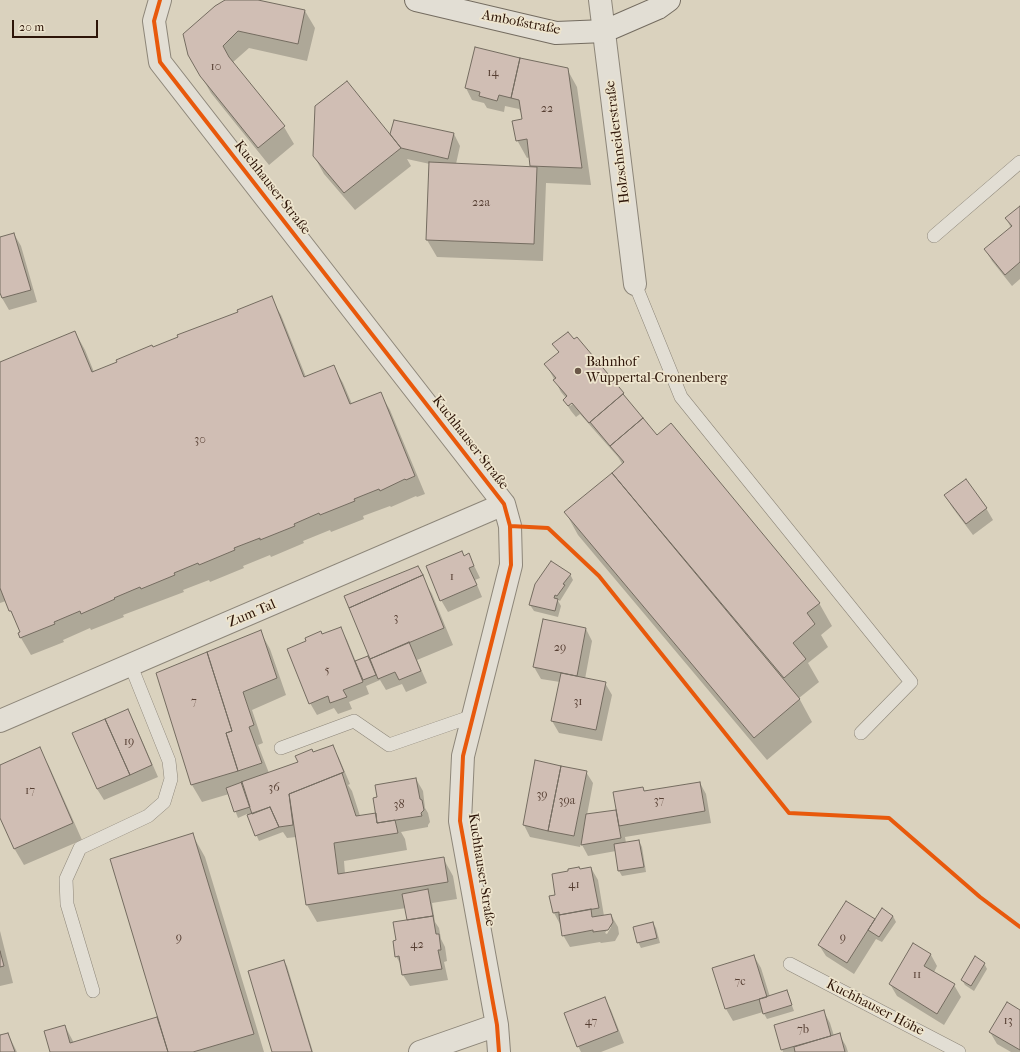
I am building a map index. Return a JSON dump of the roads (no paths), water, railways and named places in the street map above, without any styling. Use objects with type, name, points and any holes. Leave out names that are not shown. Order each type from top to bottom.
[{"type":"street","name":"Kuchhauser Straße","points":[[160,0],[154,21],[160,62],[504,504],[510,526],[511,566],[463,756],[460,821],[497,1025],[499,1052]]},
{"type":"street","name":"Amboßstraße","points":[[416,0],[556,33],[605,31],[658,8],[669,0]]},
{"type":"street","name":"Holzschneiderstraße","points":[[600,0],[635,284]]},
{"type":"street","name":"Zum Tal","points":[[0,722],[504,504]]},
{"type":"street","points":[[420,1052],[497,1025]]},
{"type":"lane","points":[[934,236],[1020,162]]},
{"type":"lane","points":[[635,284],[681,397],[911,682],[861,733]]},
{"type":"lane","points":[[93,991],[67,904],[66,878],[80,848],[148,816],[164,802],[171,779],[169,761],[131,666]]},
{"type":"lane","points":[[281,748],[354,721],[389,745],[473,716]]},
{"type":"lane","name":"Kuchhauser Höhe","points":[[790,964],[959,1052]]},
{"type":"place","name":"Bahnhof Wuppertal-Cronenberg","points":[[578,371]]}]
